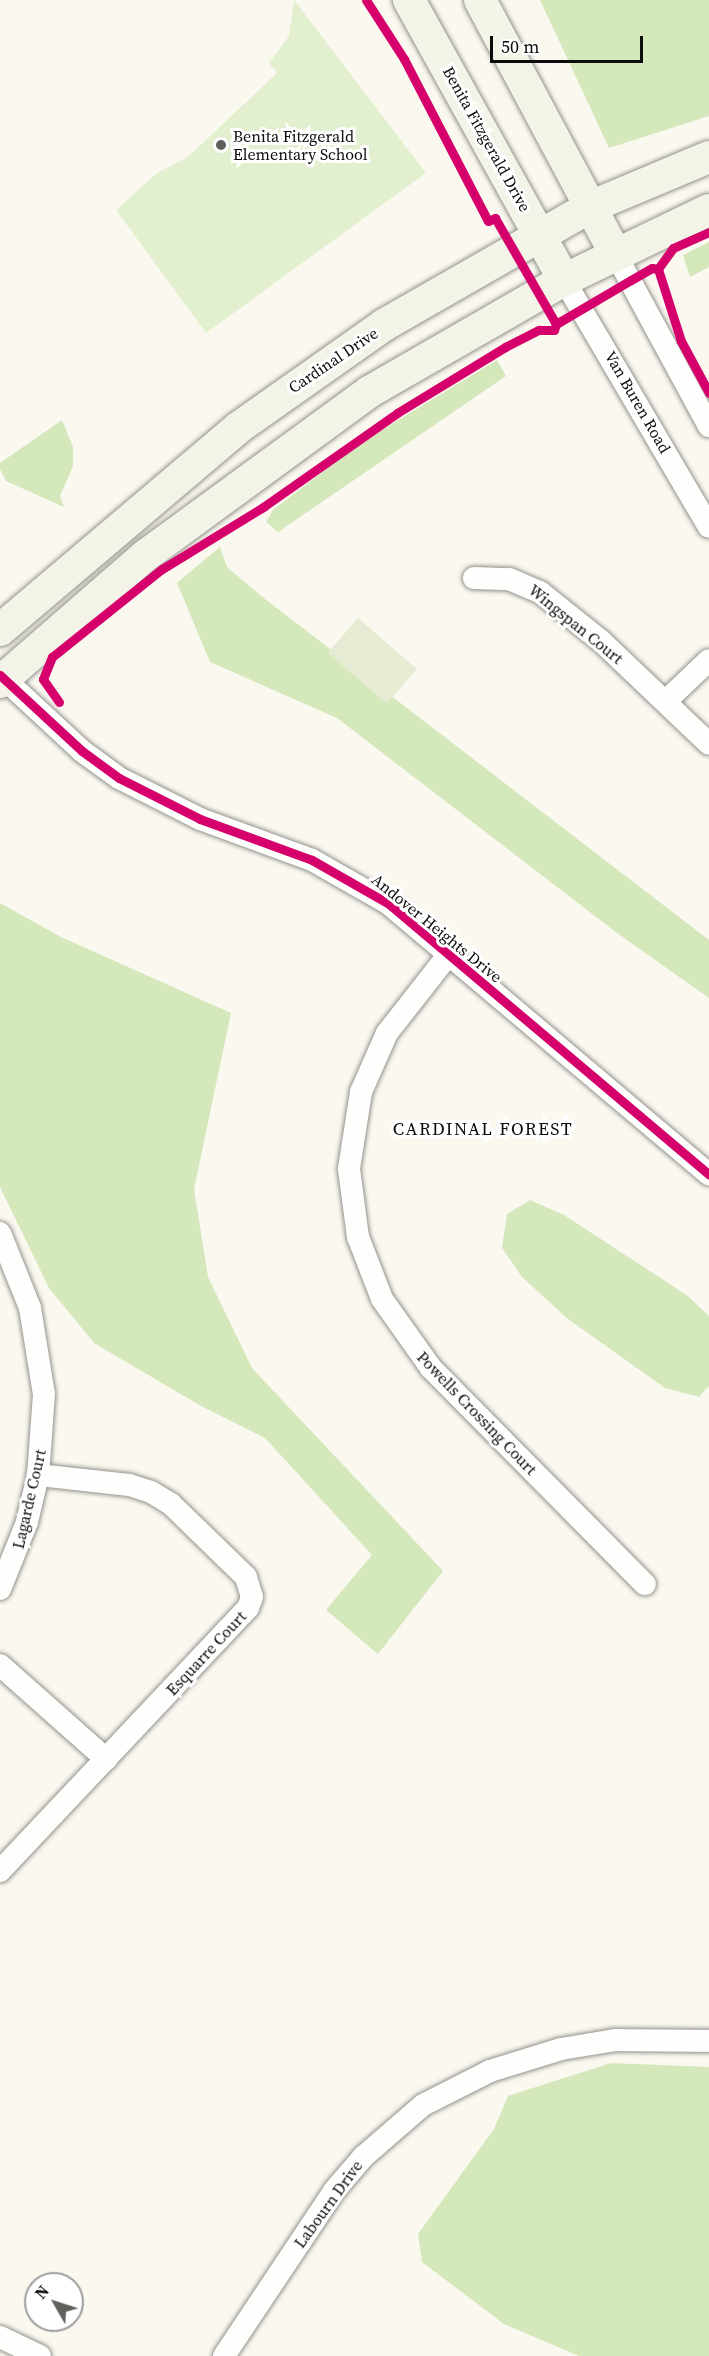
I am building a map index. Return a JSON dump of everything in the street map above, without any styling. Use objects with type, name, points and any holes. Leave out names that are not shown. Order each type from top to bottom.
[{"type":"main road","name":"Benita Fitzgerald Drive","points":[[409,0],[564,280]]},
{"type":"main road","points":[[480,0],[615,253]]},
{"type":"main road","name":"Cardinal Drive","points":[[0,630],[140,508],[299,382],[384,326],[539,233],[590,207],[709,157]]},
{"type":"main road","points":[[1,678],[145,555],[310,431],[385,382],[564,280],[615,253],[709,210]]},
{"type":"street","points":[[615,253],[709,426]]},
{"type":"street","name":"Van Buren Road","points":[[564,280],[709,527]]},
{"type":"street","name":"Wingspan Court","points":[[474,578],[509,579],[534,588],[601,641],[666,700],[709,744]]},
{"type":"street","points":[[666,700],[709,660]]},
{"type":"street","name":"Andover Heights Drive","points":[[1,678],[82,752],[119,778],[158,801],[312,860],[352,880],[389,904],[709,1174]]},
{"type":"street","name":"Powells Crossing Court","points":[[449,954],[387,1033],[361,1092],[349,1169],[358,1238],[382,1299],[431,1368],[645,1584]]},
{"type":"street","name":"Lagarde Court","points":[[0,1233],[20,1277],[40,1351],[44,1394],[38,1475],[27,1522],[0,1589]]},
{"type":"street","name":"Esquarre Court","points":[[0,1871],[248,1608],[251,1587],[246,1576],[171,1504],[151,1492],[129,1485],[38,1475]]},
{"type":"street","points":[[0,1665],[106,1759]]},
{"type":"street","name":"Labourn Drive","points":[[224,2356],[334,2191],[363,2157],[423,2105],[490,2071],[561,2049],[616,2040],[709,2041]]},
{"type":"street","points":[[0,2337],[40,2356]]},
{"type":"green space","points":[[294,0],[426,173],[206,333],[116,210],[157,173],[188,157],[277,73],[269,63],[289,36]]},
{"type":"green space","points":[[540,0],[709,0],[709,116],[609,148]]},
{"type":"green space","points":[[709,242],[709,267],[690,277],[683,255]]},
{"type":"green space","points":[[497,360],[506,376],[278,532],[266,522],[273,510],[359,444]]},
{"type":"green space","points":[[62,420],[73,447],[73,466],[60,496],[64,507],[6,481],[0,469],[0,463]]},
{"type":"green space","points":[[220,547],[227,567],[265,599],[709,940],[709,998],[617,933],[337,718],[210,662],[177,583]]},
{"type":"green space","points":[[358,618],[417,669],[387,704],[328,653]]},
{"type":"green space","points":[[0,903],[61,937],[231,1013],[194,1189],[208,1277],[252,1368],[443,1571],[378,1654],[326,1610],[372,1555],[265,1438],[201,1406],[94,1343],[49,1288],[0,1187]]},
{"type":"green space","points":[[530,1200],[564,1215],[688,1296],[709,1316],[709,1386],[699,1397],[665,1388],[568,1319],[522,1277],[502,1248],[507,1214]]},
{"type":"green space","points":[[611,2063],[709,2067],[709,2356],[579,2356],[504,2324],[422,2262],[418,2234],[494,2129],[508,2096]]},
{"type":"cycle path","points":[[366,0],[404,59],[488,221],[495,218],[556,324]]},
{"type":"cycle path","points":[[709,232],[673,248],[658,269],[681,341],[709,393]]},
{"type":"cycle path","points":[[59,702],[43,679],[52,657],[162,569],[263,507],[397,413],[505,347],[539,330],[554,330],[556,324],[631,280],[652,268],[658,269]]},
{"type":"cycle path","points":[[0,675],[82,751],[119,778],[200,819],[312,860],[389,904],[709,1174]]},
{"type":"place","name":"Benita Fitzgerald Elementary School","points":[[221,145]]},
{"type":"district","name":"CARDINAL FOREST","points":[[483,1129]]}]
